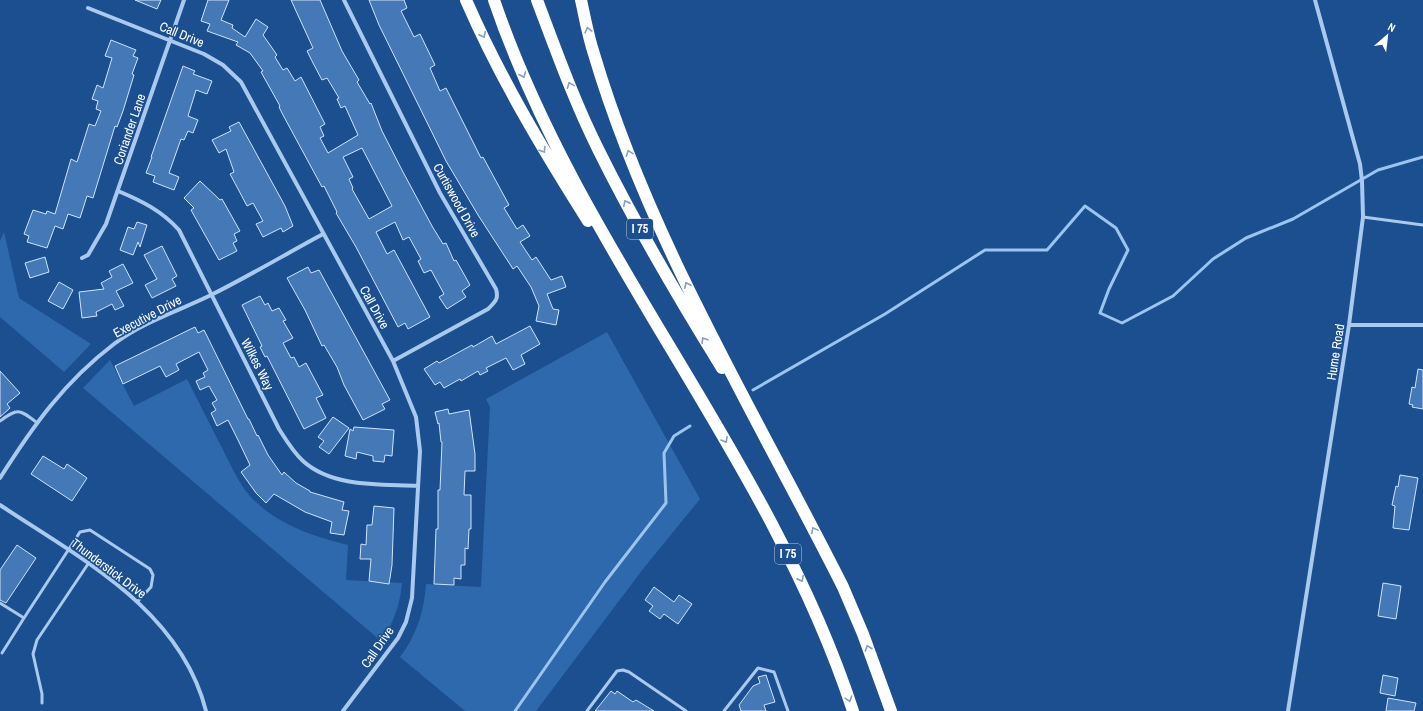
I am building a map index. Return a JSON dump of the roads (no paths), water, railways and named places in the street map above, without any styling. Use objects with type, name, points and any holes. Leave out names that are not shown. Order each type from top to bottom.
[{"type":"highway","points":[[466,0],[502,75],[537,140],[705,406]]},
{"type":"highway","name":"I 75","points":[[494,0],[503,28],[533,100],[570,174],[619,262],[705,406],[773,526],[805,587],[828,642],[853,711]]},
{"type":"highway","name":"I 75","points":[[537,0],[575,97],[598,148],[631,212],[690,317],[769,444],[843,587],[863,634],[890,711]]},
{"type":"highway","points":[[580,0],[596,60],[634,165],[657,221],[693,296],[769,444]]},
{"type":"street","name":"Coriander Lane","points":[[82,258],[88,255],[98,240],[118,191],[184,0]]},
{"type":"street","name":"Curtiswood Drive","points":[[344,0],[440,194],[496,289],[498,295],[495,303],[488,309],[393,361]]},
{"type":"street","name":"Hume Road","points":[[1288,711],[1350,325],[1363,217],[1360,164],[1315,0]]},
{"type":"street","name":"Call Drive","points":[[88,8],[204,54],[223,65],[241,82],[393,361],[416,417],[420,451],[412,598],[406,622],[390,650],[343,711]]},
{"type":"street","name":"Wilkes Way","points":[[118,191],[154,208],[170,220],[179,230],[279,429],[290,446],[303,461],[318,471],[335,478],[353,482],[418,486]]},
{"type":"street","name":"Executive Drive","points":[[0,478],[36,422],[60,394],[114,344],[137,330],[212,294],[323,234]]},
{"type":"street","points":[[1350,325],[1423,325]]},
{"type":"street","name":"Thunderstick Drive","points":[[0,505],[118,584],[138,602],[169,635],[190,670],[206,711]]},
{"type":"lane","points":[[1363,217],[1423,225]]},
{"type":"lane","points":[[0,421],[15,411],[21,411],[36,422]]},
{"type":"lane","points":[[2,653],[80,532],[90,530],[150,569],[153,575],[151,587],[138,602]]},
{"type":"lane","points":[[42,703],[42,694],[32,654],[37,640],[88,564]]},
{"type":"lane","points":[[0,603],[24,618]]},
{"type":"lane","points":[[724,711],[758,668],[774,672],[788,711]]},
{"type":"lane","points":[[587,711],[617,671],[623,670],[630,672],[686,711]]},
{"type":"waterway","points":[[753,390],[885,314],[985,250],[1047,250],[1085,206],[1116,228],[1128,250],[1109,289],[1100,313],[1122,323],[1173,296],[1213,259],[1246,238],[1293,219],[1378,170],[1423,157]]},
{"type":"waterway","points":[[515,711],[605,582],[666,503],[664,453],[674,436],[690,426]]}]
